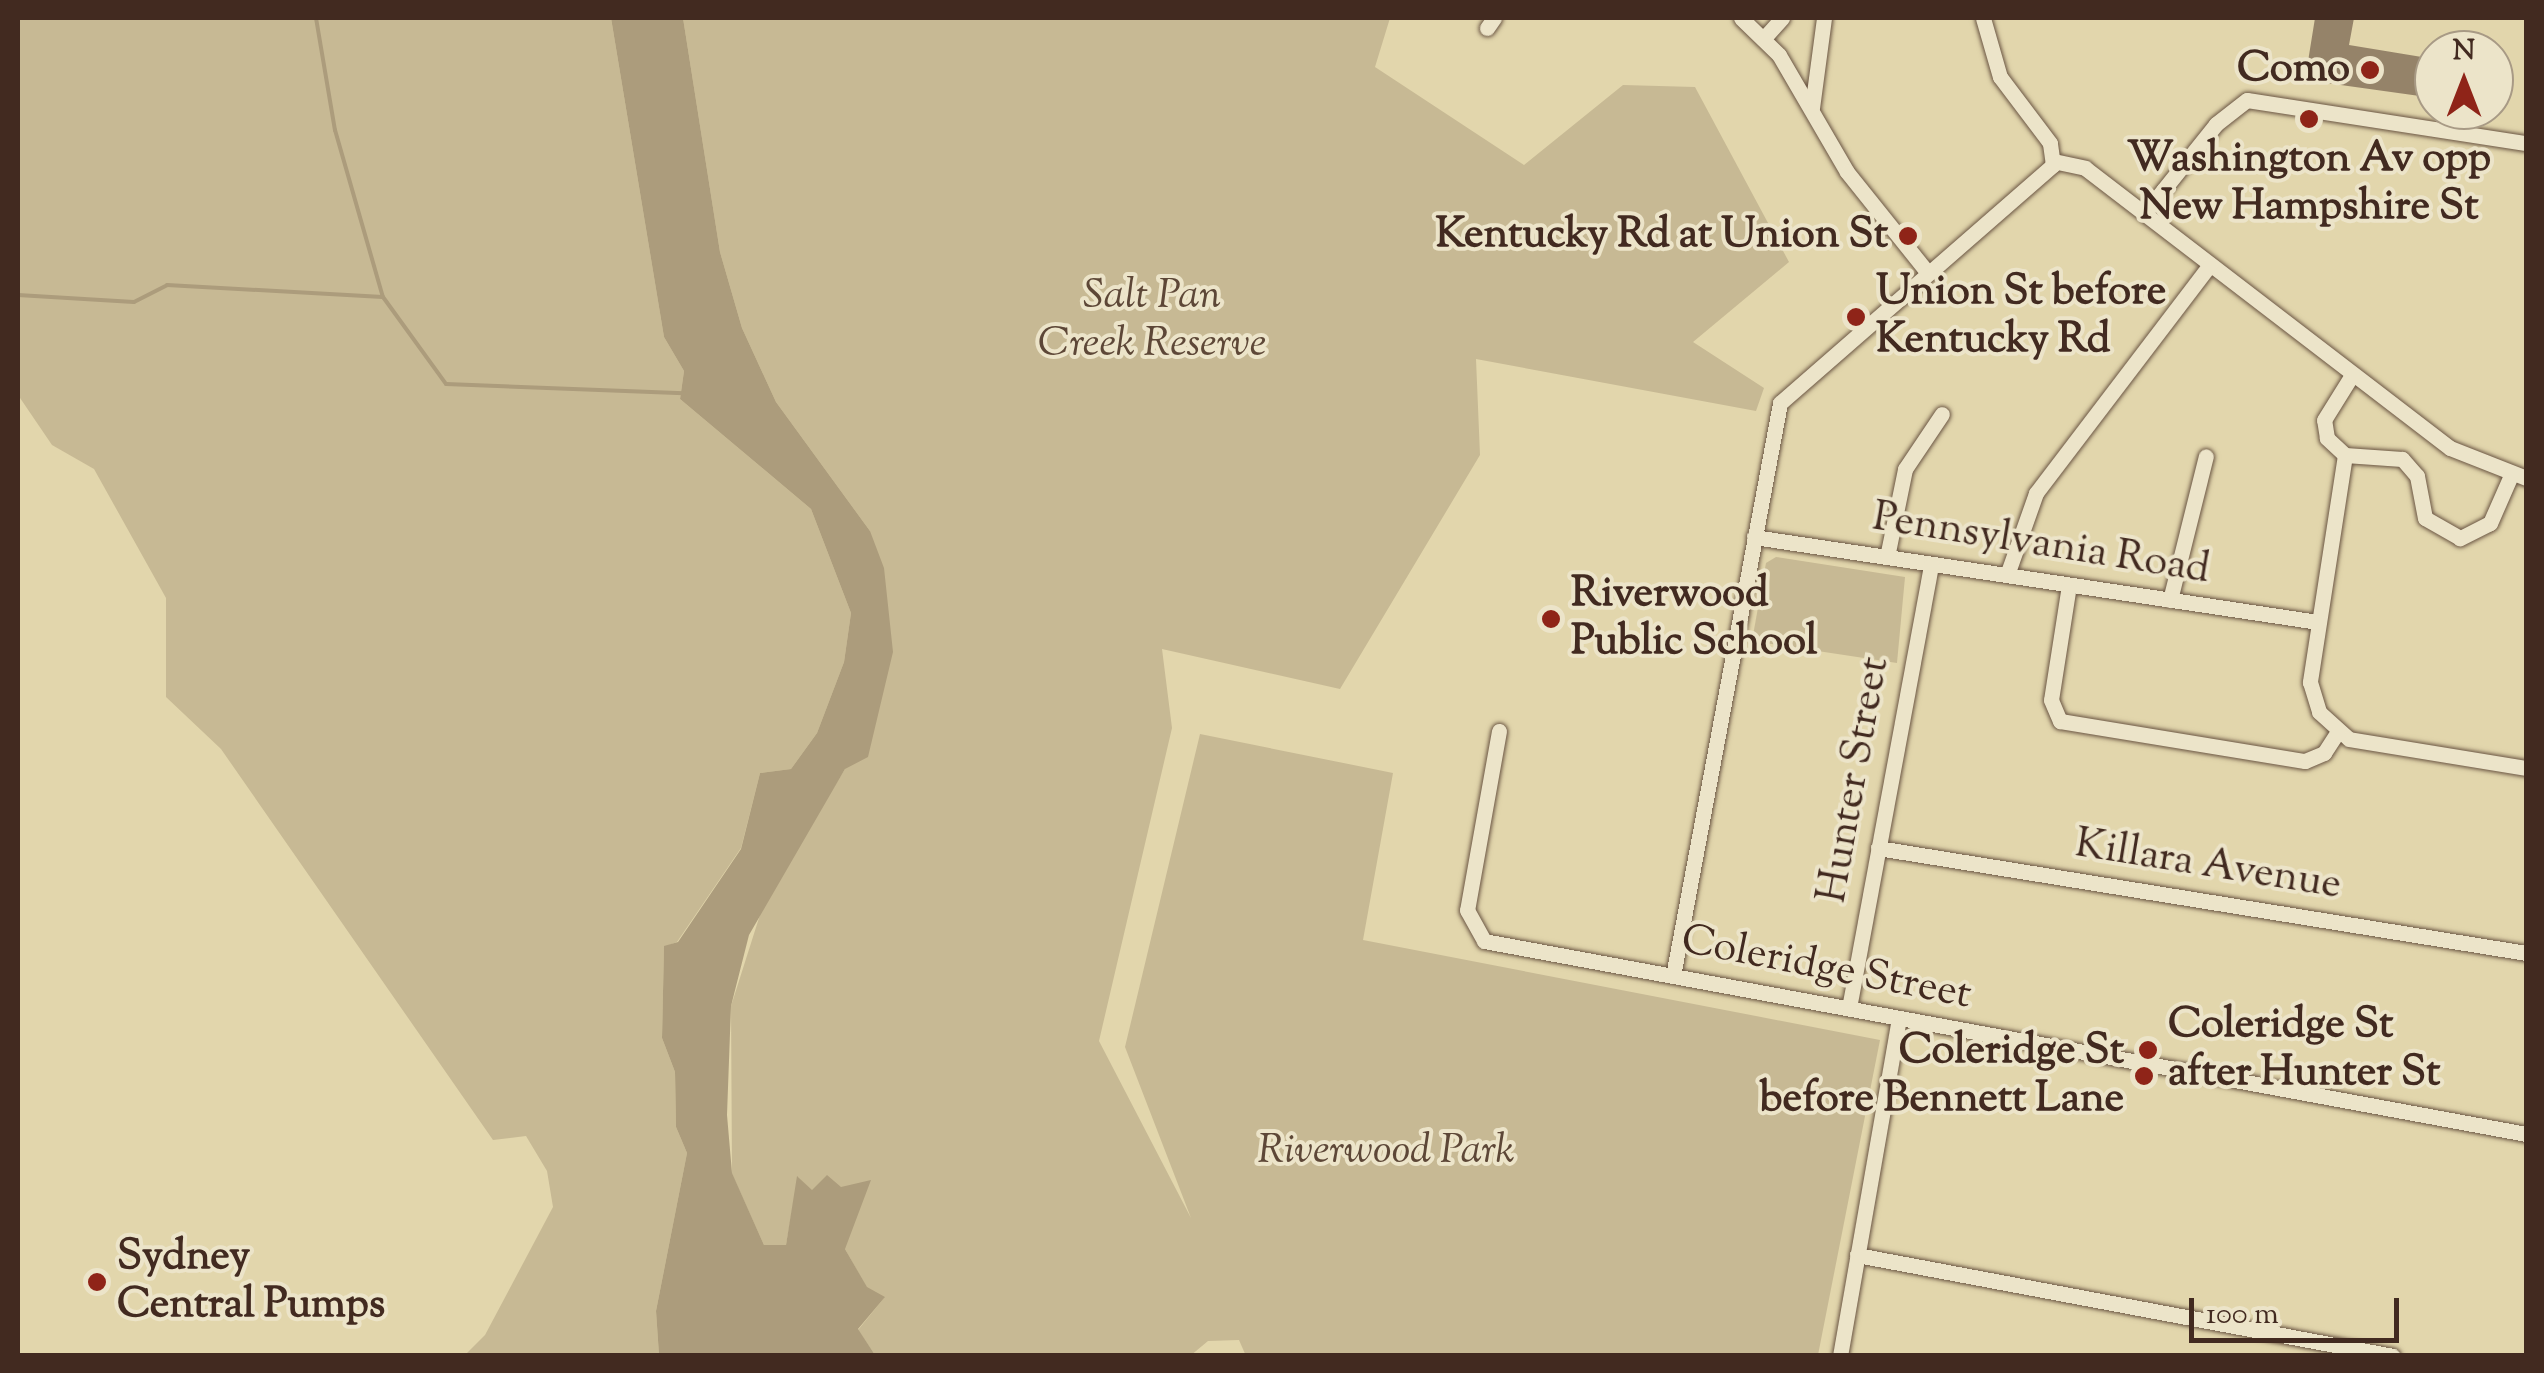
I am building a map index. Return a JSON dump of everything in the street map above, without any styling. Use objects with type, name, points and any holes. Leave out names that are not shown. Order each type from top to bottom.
[{"type":"street","points":[[1742,18],[1764,38],[1812,108],[1847,172],[1928,273]]},
{"type":"street","points":[[1764,38],[1782,18]]},
{"type":"street","points":[[1812,108],[1824,18]]},
{"type":"street","points":[[1984,18],[2005,86],[2041,132],[2053,162]]},
{"type":"street","points":[[2144,214],[2226,112],[2247,100],[2526,142]]},
{"type":"street","points":[[1674,976],[1754,537],[1785,394],[2053,162]]},
{"type":"street","points":[[2053,162],[2085,168],[2450,448],[2519,475],[2490,523],[2460,538],[2426,518],[2417,476],[2402,459],[2345,455],[2327,438],[2324,420],[2352,375]]},
{"type":"street","points":[[2165,186],[2164,213],[2180,242]]},
{"type":"street","points":[[2006,575],[2036,493],[2210,265]]},
{"type":"street","points":[[1887,557],[1904,469],[1942,414]]},
{"type":"street","points":[[2345,455],[2318,622],[2311,692],[2338,733],[2526,768]]},
{"type":"street","points":[[2170,600],[2206,456]]},
{"type":"street","name":"Pennsylvania Road","points":[[1754,537],[2318,622]]},
{"type":"street","name":"Hunter Street","points":[[1849,1008],[1930,564]]},
{"type":"street","points":[[2069,585],[2052,700],[2060,722],[2305,761],[2324,753],[2338,733]]},
{"type":"street","name":"Coleridge Street","points":[[1499,732],[1468,897],[1471,929],[1494,944],[2526,1134]]},
{"type":"street","name":"Killara Avenue","points":[[1878,848],[2526,953]]},
{"type":"street","points":[[1840,1356],[1899,1018]]},
{"type":"street","points":[[1858,1255],[2393,1356]]},
{"type":"green space","points":[[18,18],[611,18],[664,337],[684,371],[680,399],[811,509],[851,613],[844,662],[817,733],[791,769],[760,773],[741,848],[677,942],[664,947],[662,1038],[675,1072],[676,1127],[687,1153],[656,1311],[659,1355],[465,1355],[485,1335],[553,1207],[547,1171],[526,1136],[493,1140],[221,749],[166,697],[166,598],[94,469],[52,445],[18,395]]},
{"type":"green space","points":[[683,18],[1390,18],[1375,67],[1524,165],[1623,85],[1695,87],[1789,262],[1693,342],[1764,388],[1756,411],[1476,359],[1480,455],[1340,689],[1162,649],[1172,728],[1099,1041],[1191,1218],[1125,1047],[1200,734],[1393,773],[1363,940],[1880,1040],[1818,1355],[1246,1356],[1239,1340],[1208,1341],[1190,1356],[875,1355],[858,1330],[884,1298],[867,1288],[845,1249],[840,1187],[812,1191],[798,1177],[786,1245],[764,1245],[732,1174],[731,1006],[765,899],[845,769],[870,531],[776,402],[742,328],[720,252]]},
{"type":"green space","points":[[1776,557],[1905,577],[1897,663],[1752,641],[1766,563]]},
{"type":"shaded area","points":[[611,18],[683,18],[720,252],[742,328],[776,402],[870,531],[884,568],[893,652],[868,757],[845,769],[749,935],[731,1006],[727,1115],[732,1173],[764,1245],[786,1245],[797,1176],[812,1190],[827,1175],[841,1187],[871,1180],[845,1249],[867,1287],[885,1297],[858,1329],[875,1355],[659,1355],[656,1311],[687,1153],[676,1127],[675,1072],[662,1038],[664,946],[678,942],[741,849],[760,773],[791,769],[817,733],[844,662],[851,613],[811,509],[680,399],[684,371],[664,337]]},
{"type":"building","name":"Como","points":[[2315,18],[2354,18],[2349,45],[2414,56],[2414,95],[2305,80]]},
{"type":"waterway","points":[[316,18],[335,130],[383,297],[446,384],[684,393]]},
{"type":"waterway","points":[[18,295],[134,302],[167,285],[383,297]]},
{"type":"place","name":"Como","points":[[2370,70]]},
{"type":"place","name":"Washington Av opp New Hampshire St","points":[[2309,119]]},
{"type":"place","name":"Kentucky Rd at Union St","points":[[1908,236]]},
{"type":"place","name":"Union St before Kentucky Rd","points":[[1856,317]]},
{"type":"place","name":"Riverwood Public School","points":[[1551,619]]},
{"type":"place","name":"Coleridge St after Hunter St","points":[[2148,1050]]},
{"type":"place","name":"Coleridge St before Bennett Lane","points":[[2144,1076]]},
{"type":"place","name":"Sydney Central Pumps","points":[[97,1282]]},
{"type":"park label","name":"Salt Pan Creek Reserve","points":[[1152,321]]},
{"type":"park label","name":"Riverwood Park","points":[[1386,1152]]}]
